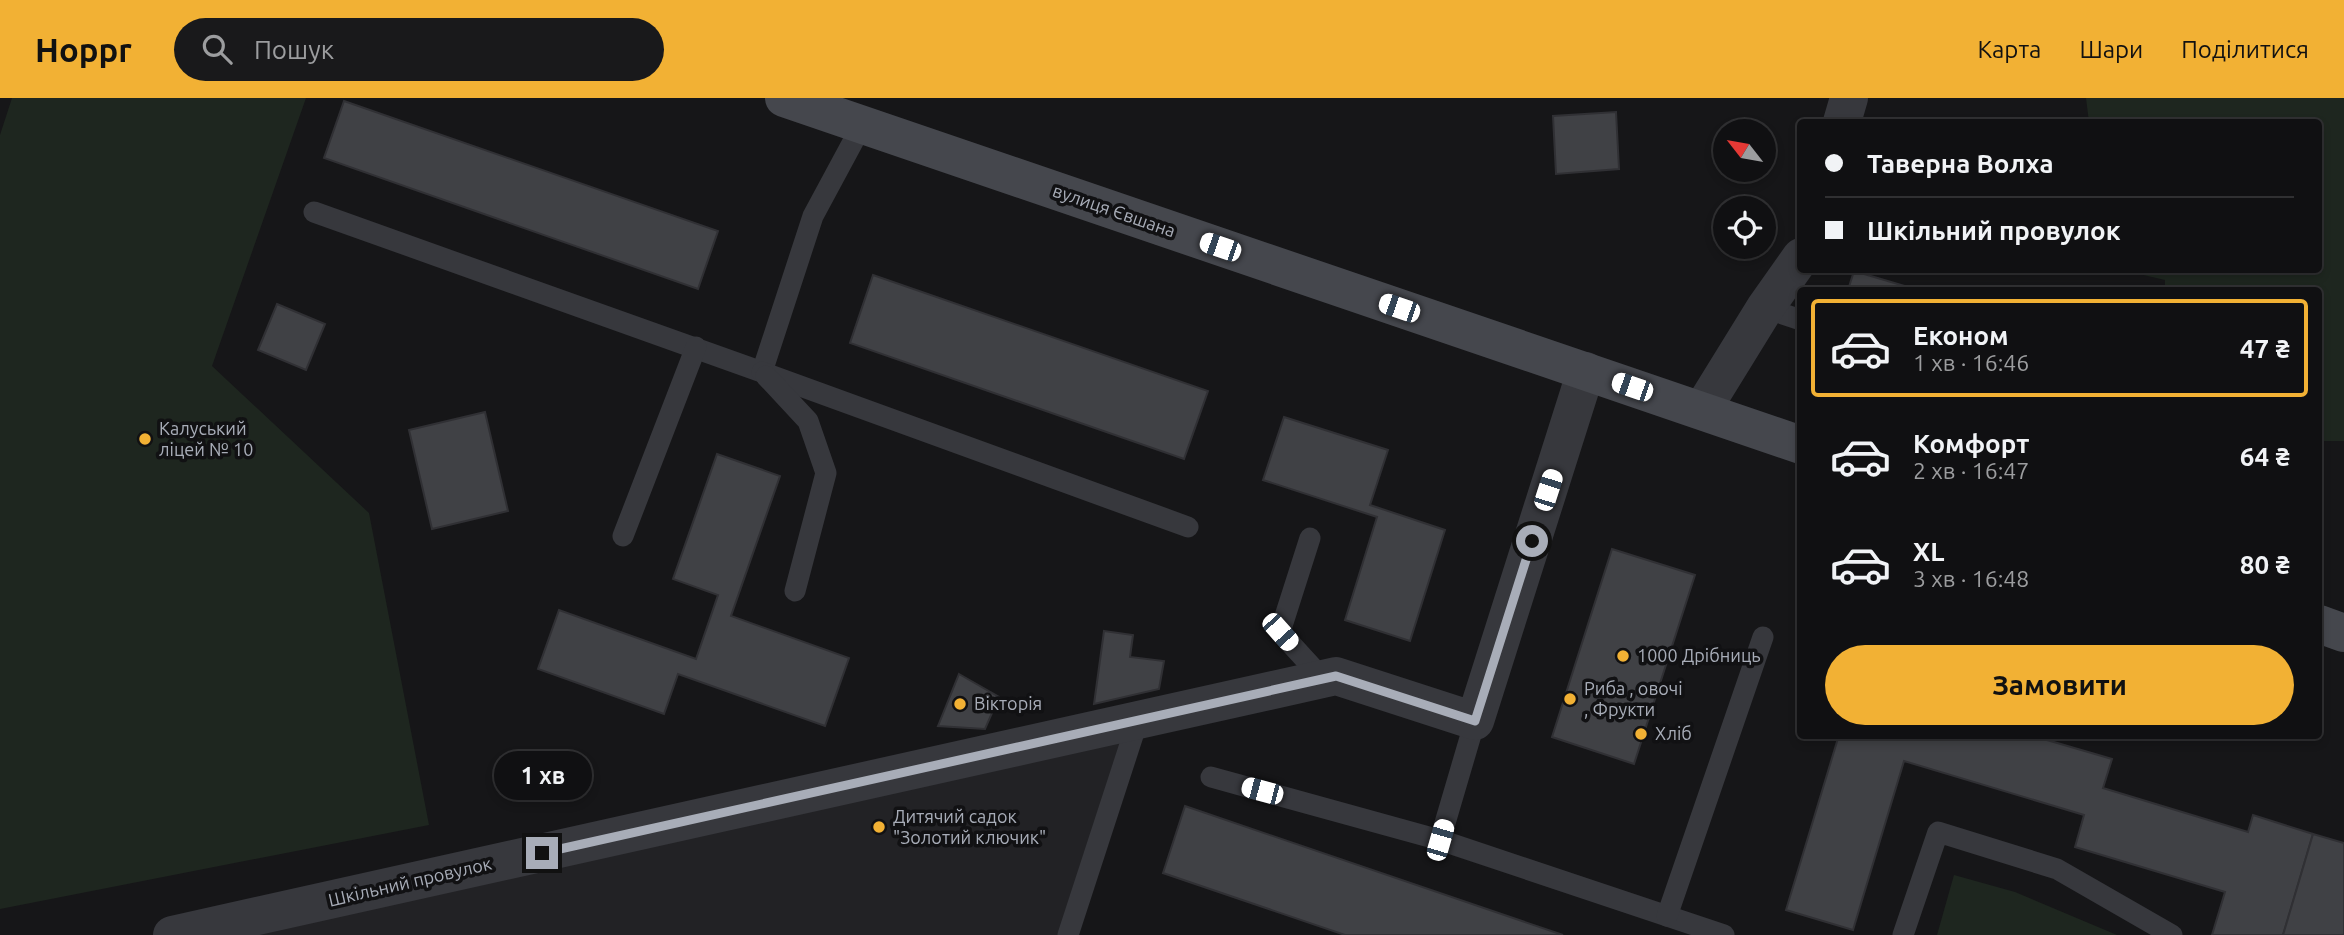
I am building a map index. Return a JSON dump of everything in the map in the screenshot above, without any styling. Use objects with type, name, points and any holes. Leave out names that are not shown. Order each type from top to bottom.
[{"type":"main road","name":"вулиця Євшана","points":[[784,98],[1797,444]]},
{"type":"main road","points":[[2322,625],[2344,633]]},
{"type":"street","points":[[1843,119],[1849,98]]},
{"type":"street","points":[[1702,410],[1765,308],[1797,263]]},
{"type":"street","points":[[1475,721],[1586,371]]},
{"type":"street","name":"Шкільний провулок","points":[[172,935],[1336,676],[1475,721]]},
{"type":"lane","points":[[762,372],[813,216],[862,125]]},
{"type":"lane","points":[[314,212],[696,347],[1188,527]]},
{"type":"lane","points":[[1765,308],[1797,319]]},
{"type":"lane","points":[[623,536],[696,347]]},
{"type":"lane","points":[[762,372],[808,421],[826,473],[795,591]]},
{"type":"lane","points":[[1310,538],[1280,632],[1323,679]]},
{"type":"lane","points":[[1667,916],[1763,637]]},
{"type":"lane","points":[[1068,935],[1138,720]]},
{"type":"lane","points":[[1440,840],[1475,721]]},
{"type":"lane","points":[[1211,777],[1440,840],[1724,935]]},
{"type":"lane","points":[[1903,935],[1938,832],[2057,869],[2172,935]]},
{"type":"shaded area","name":"Калуський ліцей № 10","points":[[12,98],[306,98],[212,366],[369,513],[429,825],[0,909],[0,135]]},
{"type":"shaded area","points":[[2086,98],[2344,98],[2344,441],[2322,441],[2322,287],[2165,287],[2165,280],[2135,273],[2322,273],[2322,119],[2089,119]]},
{"type":"shaded area","name":"Дитячий садок \"Золотий ключик\"","points":[[1138,720],[1067,935],[172,935]]},
{"type":"shaded area","points":[[1954,875],[2015,892],[2117,935],[1937,935]]},
{"type":"building","points":[[344,101],[718,231],[698,289],[324,158]]},
{"type":"building","points":[[1616,112],[1619,169],[1556,174],[1553,116]]},
{"type":"building","points":[[1853,273],[1861,273],[1908,287],[1849,287]]},
{"type":"building","points":[[873,275],[1208,391],[1184,459],[850,343]]},
{"type":"building","points":[[277,304],[325,324],[306,370],[258,350]]},
{"type":"building","points":[[485,412],[508,511],[432,529],[409,430]]},
{"type":"building","points":[[1284,417],[1388,450],[1370,505],[1445,530],[1410,641],[1345,620],[1377,517],[1263,480]]},
{"type":"building","points":[[717,454],[780,476],[731,616],[849,658],[825,726],[678,674],[664,714],[538,669],[559,610],[696,659],[718,595],[673,579]]},
{"type":"building","name":"1000 Дрібниць","points":[[1612,549],[1695,575],[1634,764],[1552,737]]},
{"type":"building","points":[[1104,631],[1133,635],[1130,657],[1164,661],[1159,689],[1094,704]]},
{"type":"building","points":[[959,674],[999,697],[985,729],[938,726]]},
{"type":"building","points":[[1838,739],[2044,739],[2112,759],[2103,788],[2248,832],[2253,815],[2313,834],[2283,935],[2212,935],[2225,892],[2075,847],[2084,815],[1904,761],[1853,930],[1786,910]]},
{"type":"building","points":[[1185,806],[1563,935],[1345,935],[1163,873]]},
{"type":"building","points":[[2313,834],[2344,843],[2344,935],[2283,935]]},
{"type":"place","name":"Калуський ліцей № 10","points":[[145,439]]},
{"type":"place","name":"1000 Дрібниць","points":[[1623,656]]},
{"type":"place","name":"Риба , овочі , Фрукти","points":[[1570,699]]},
{"type":"place","name":"Вікторія","points":[[960,704]]},
{"type":"place","name":"Хліб","points":[[1641,734]]},
{"type":"place","name":"Дитячий садок \"Золотий ключик\"","points":[[879,827]]},
{"type":"route","points":[[542,853],[1336,676],[1475,721],[1532,541]]}]
